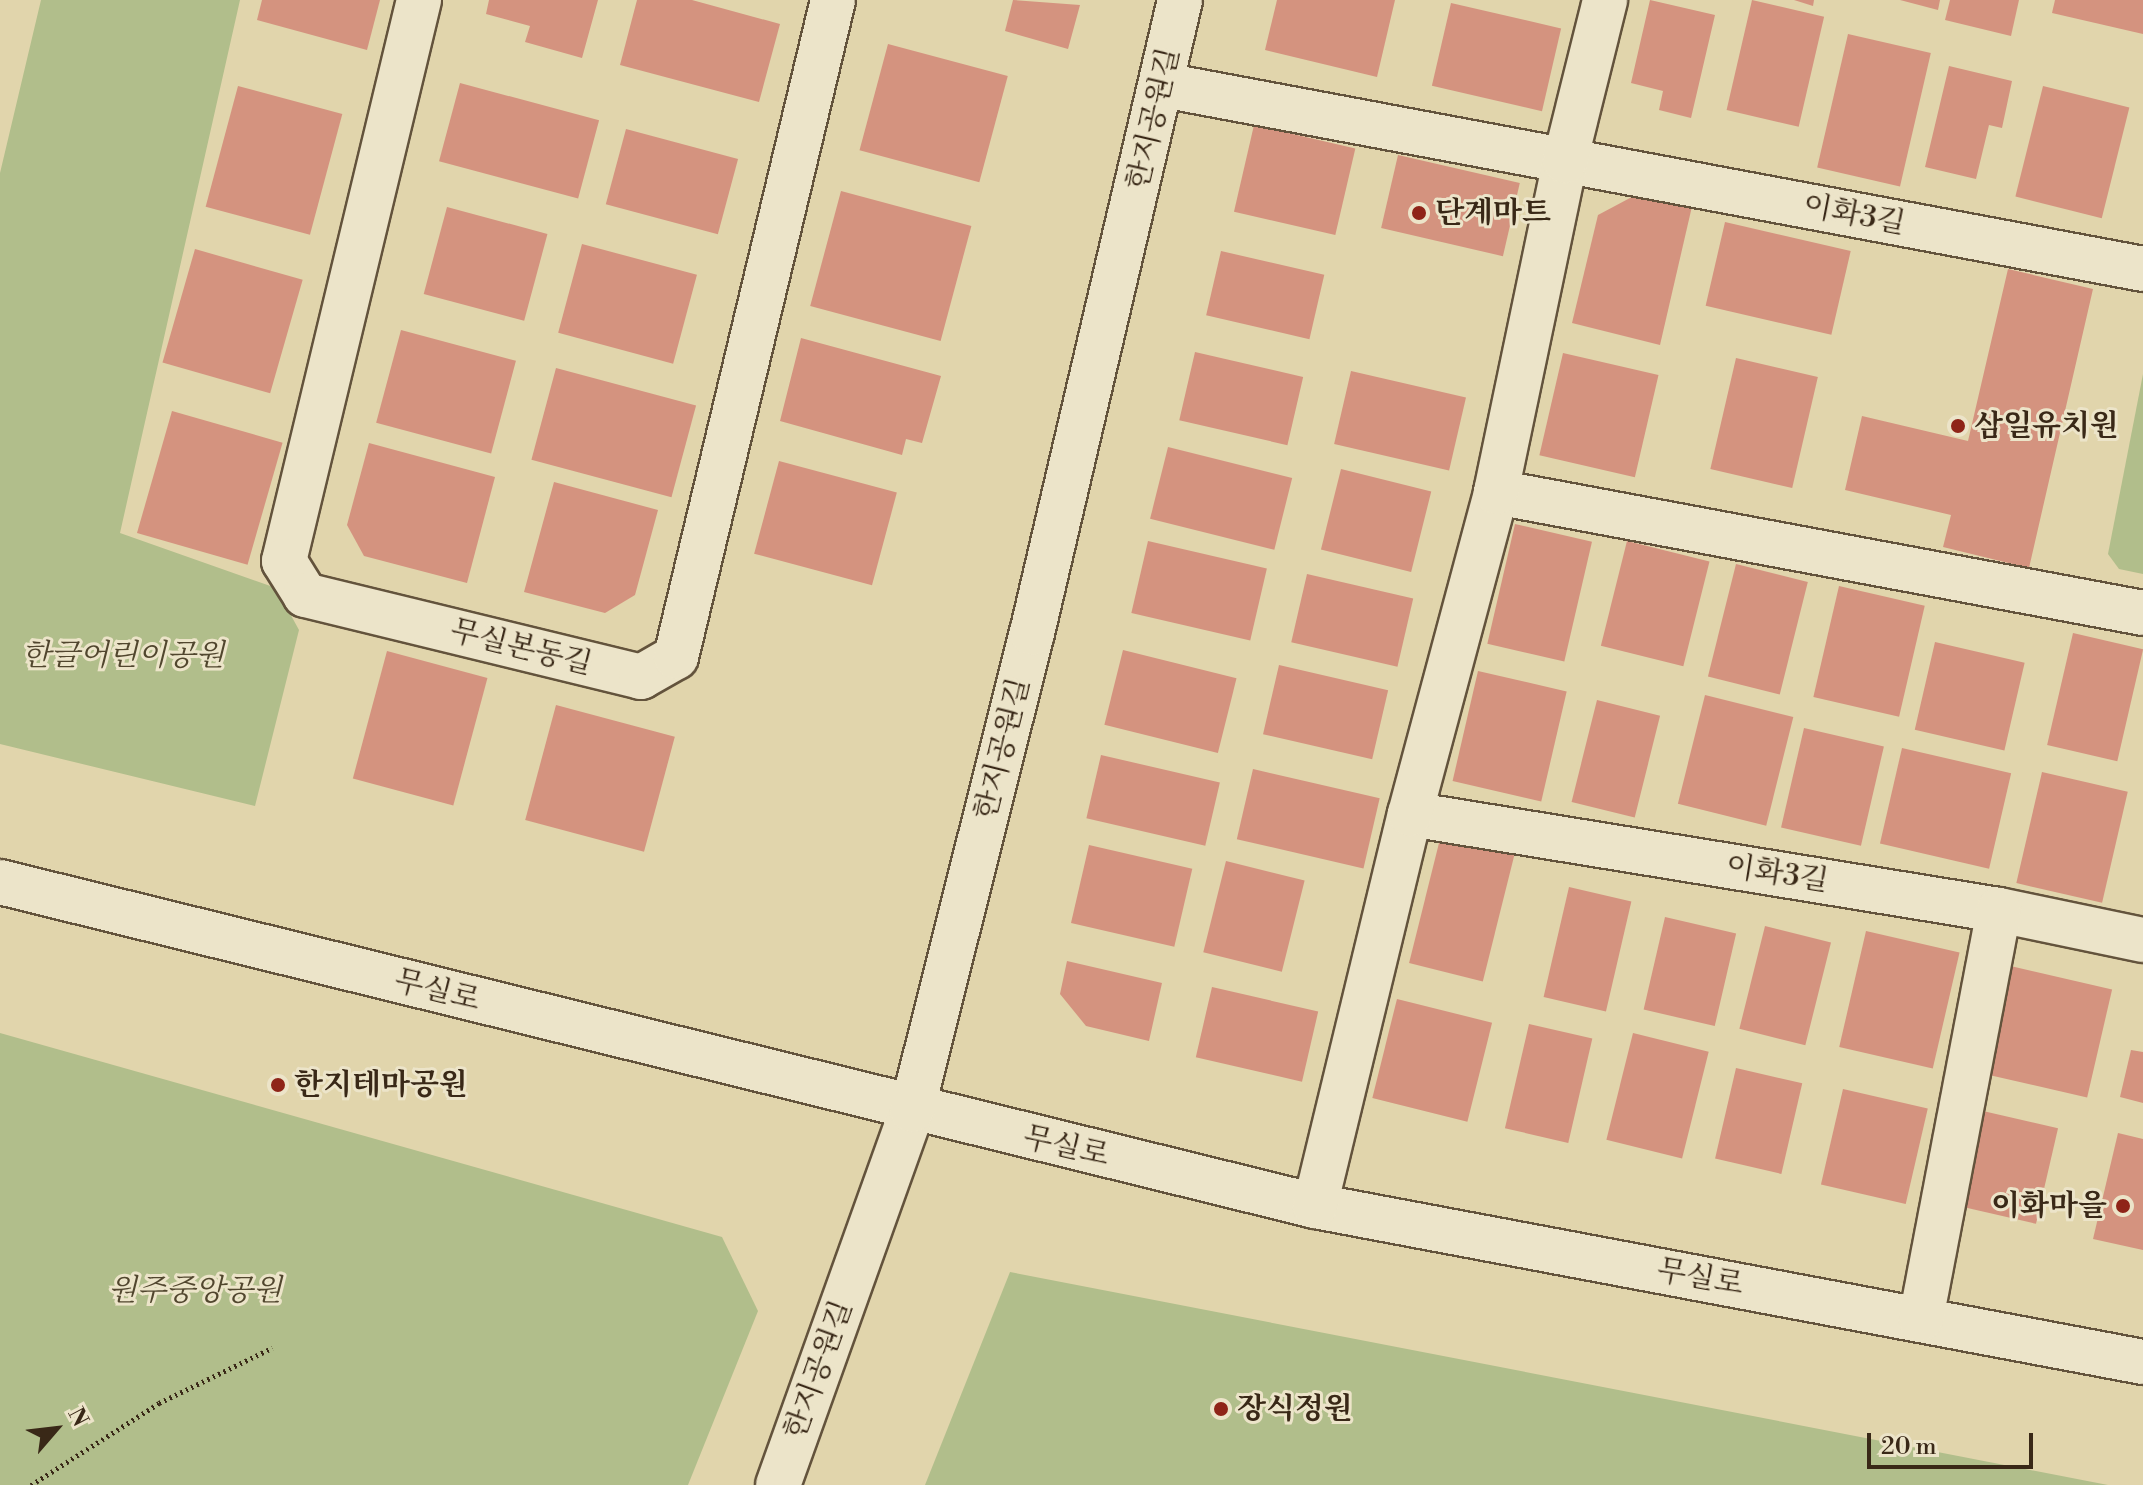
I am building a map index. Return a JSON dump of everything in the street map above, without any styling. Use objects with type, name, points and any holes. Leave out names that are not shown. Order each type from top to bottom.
[{"type":"street","name":"무실본동길","points":[[419,0],[284,561],[305,595],[641,677],[676,657],[833,0]]},
{"type":"street","name":"한지공원길","points":[[778,1485],[912,1110],[1163,85],[1180,0]]},
{"type":"street","points":[[1315,1206],[1410,814],[1496,492],[1565,161],[1605,0]]},
{"type":"street","name":"이화3길","points":[[1163,85],[2143,269]]},
{"type":"street","points":[[1496,492],[2143,613]]},
{"type":"street","name":"이화3길","points":[[1410,814],[1999,910],[2143,940]]},
{"type":"street","name":"무실로","points":[[0,882],[912,1110],[1315,1206],[2143,1362]]},
{"type":"street","points":[[1921,1319],[1999,910]]},
{"type":"path","points":[[31,1485],[159,1403],[272,1348]]},
{"type":"green space","name":"한글어린이공원","points":[[41,0],[240,0],[120,533],[276,588],[299,630],[255,806],[0,744],[0,173]]},
{"type":"green space","points":[[2143,374],[2143,574],[2119,569],[2108,554]]},
{"type":"green space","name":"원주중앙공원","points":[[0,1033],[722,1237],[758,1311],[688,1485],[0,1485]]},
{"type":"green space","points":[[1010,1272],[2108,1485],[925,1485]]},
{"type":"building","points":[[262,0],[380,0],[367,50],[257,20]]},
{"type":"building","points":[[489,0],[598,0],[582,58],[525,42],[530,26],[486,14]]},
{"type":"building","points":[[637,0],[692,0],[780,24],[759,102],[620,65]]},
{"type":"building","points":[[1013,0],[1080,5],[1068,49],[1005,31]]},
{"type":"building","points":[[1277,0],[1395,0],[1377,77],[1265,50]]},
{"type":"building","points":[[1650,0],[1715,15],[1691,118],[1659,110],[1663,91],[1631,83]]},
{"type":"building","points":[[1752,0],[1824,17],[1799,127],[1727,110]]},
{"type":"building","points":[[1794,0],[1814,0],[1813,6]]},
{"type":"building","points":[[1900,0],[1940,0],[1938,10]]},
{"type":"building","points":[[1950,0],[2019,0],[2011,36],[1945,20]]},
{"type":"building","points":[[2055,0],[2143,0],[2143,34],[2052,13]]},
{"type":"building","points":[[1451,3],[1561,28],[1542,111],[1432,86]]},
{"type":"building","points":[[1848,34],[1931,53],[1900,187],[1817,167]]},
{"type":"building","points":[[888,44],[1008,76],[979,182],[860,150]]},
{"type":"building","points":[[1949,66],[2012,81],[2002,128],[1989,125],[1976,179],[1925,167]]},
{"type":"building","points":[[460,83],[599,120],[578,199],[439,161]]},
{"type":"building","points":[[238,86],[342,114],[310,235],[206,207]]},
{"type":"building","points":[[2043,86],[2129,108],[2102,218],[2015,197]]},
{"type":"building","points":[[1254,125],[1355,148],[1335,235],[1234,212]]},
{"type":"building","points":[[626,129],[738,159],[718,234],[606,204]]},
{"type":"building","points":[[1398,155],[1520,183],[1503,256],[1381,228]]},
{"type":"building","points":[[1645,190],[1693,202],[1660,345],[1572,323],[1598,215]]},
{"type":"building","points":[[841,191],[971,226],[941,341],[810,306]]},
{"type":"building","points":[[447,207],[547,234],[524,321],[424,294]]},
{"type":"building","points":[[1725,222],[1851,251],[1831,335],[1706,306]]},
{"type":"building","points":[[582,244],[697,275],[673,364],[558,333]]},
{"type":"building","points":[[195,249],[303,280],[270,393],[162,362]]},
{"type":"building","points":[[1221,251],[1324,275],[1309,339],[1206,315]]},
{"type":"building","points":[[2008,269],[2093,289],[2029,568],[1943,547],[1951,515],[1845,490],[1862,416],[1968,441]]},
{"type":"building","points":[[401,330],[516,361],[491,454],[376,423]]},
{"type":"building","points":[[801,338],[941,376],[922,443],[906,439],[902,455],[780,421]]},
{"type":"building","points":[[1195,352],[1303,377],[1287,445],[1179,420]]},
{"type":"building","points":[[1563,353],[1658,375],[1635,477],[1539,455]]},
{"type":"building","points":[[1736,358],[1818,377],[1792,488],[1710,469]]},
{"type":"building","points":[[556,368],[696,406],[671,497],[531,460]]},
{"type":"building","points":[[1351,371],[1466,398],[1449,471],[1334,444]]},
{"type":"building","points":[[172,411],[283,443],[248,565],[137,533]]},
{"type":"building","points":[[369,443],[495,477],[467,583],[364,556],[347,525]]},
{"type":"building","points":[[1168,447],[1292,478],[1274,550],[1150,519]]},
{"type":"building","points":[[779,461],[897,493],[872,585],[754,554]]},
{"type":"building","points":[[1341,469],[1431,491],[1411,572],[1321,550]]},
{"type":"building","points":[[554,482],[658,510],[635,595],[605,613],[524,592]]},
{"type":"building","points":[[1515,524],[1592,542],[1564,662],[1487,644]]},
{"type":"building","points":[[1148,541],[1267,568],[1250,641],[1131,613]]},
{"type":"building","points":[[1627,541],[1709,562],[1683,666],[1601,646]]},
{"type":"building","points":[[1736,564],[1808,582],[1780,694],[1708,677]]},
{"type":"building","points":[[1307,574],[1413,599],[1397,667],[1291,642]]},
{"type":"building","points":[[1839,586],[1925,606],[1899,717],[1813,697]]},
{"type":"building","points":[[2073,633],[2143,649],[2117,761],[2047,745]]},
{"type":"building","points":[[1935,642],[2025,663],[2004,750],[1915,730]]},
{"type":"building","points":[[1123,650],[1237,678],[1218,753],[1104,725]]},
{"type":"building","points":[[387,651],[487,678],[453,805],[353,779]]},
{"type":"building","points":[[1279,665],[1388,690],[1372,759],[1263,734]]},
{"type":"building","points":[[1478,671],[1567,691],[1541,802],[1453,781]]},
{"type":"building","points":[[1705,695],[1793,717],[1766,826],[1678,804]]},
{"type":"building","points":[[1597,700],[1660,716],[1635,818],[1572,802]]},
{"type":"building","points":[[556,705],[675,737],[644,852],[525,820]]},
{"type":"building","points":[[1804,728],[1884,746],[1861,846],[1781,827]]},
{"type":"building","points":[[1902,748],[2011,773],[1989,869],[1880,843]]},
{"type":"building","points":[[1101,755],[1220,782],[1205,846],[1086,818]]},
{"type":"building","points":[[1253,769],[1380,798],[1363,868],[1237,839]]},
{"type":"building","points":[[2042,772],[2128,792],[2102,903],[2016,883]]},
{"type":"building","points":[[1441,835],[1515,853],[1483,981],[1409,963]]},
{"type":"building","points":[[1089,845],[1192,869],[1174,947],[1071,923]]},
{"type":"building","points":[[1226,861],[1305,881],[1282,972],[1203,952]]},
{"type":"building","points":[[1569,887],[1631,901],[1606,1012],[1544,997]]},
{"type":"building","points":[[1665,917],[1736,933],[1715,1026],[1644,1010]]},
{"type":"building","points":[[1765,926],[1831,942],[1805,1045],[1739,1029]]},
{"type":"building","points":[[1866,931],[1960,953],[1933,1069],[1839,1047]]},
{"type":"building","points":[[1067,961],[1162,983],[1149,1041],[1086,1026],[1060,994]]},
{"type":"building","points":[[2002,964],[2112,989],[2087,1098],[1977,1072]]},
{"type":"building","points":[[1212,987],[1318,1012],[1302,1082],[1196,1057]]},
{"type":"building","points":[[1397,999],[1492,1023],[1467,1122],[1372,1098]]},
{"type":"building","points":[[1529,1024],[1592,1039],[1568,1143],[1505,1128]]},
{"type":"building","points":[[1633,1033],[1709,1052],[1682,1159],[1606,1140]]},
{"type":"building","points":[[2131,1050],[2143,1052],[2143,1103],[2120,1097]]},
{"type":"building","points":[[1736,1068],[1802,1083],[1781,1174],[1715,1159]]},
{"type":"building","points":[[1843,1089],[1928,1109],[1906,1204],[1821,1184]]},
{"type":"building","points":[[1983,1111],[2058,1128],[2036,1224],[1961,1206]]},
{"type":"building","points":[[2118,1133],[2143,1139],[2143,1250],[2093,1239]]},
{"type":"place","name":"단계마트","points":[[1419,213]]},
{"type":"place","name":"삼일유치원","points":[[1958,426]]},
{"type":"place","name":"한지테마공원","points":[[278,1085]]},
{"type":"place","name":"이화마을","points":[[2123,1206]]},
{"type":"place","name":"장식정원","points":[[1221,1409]]}]
